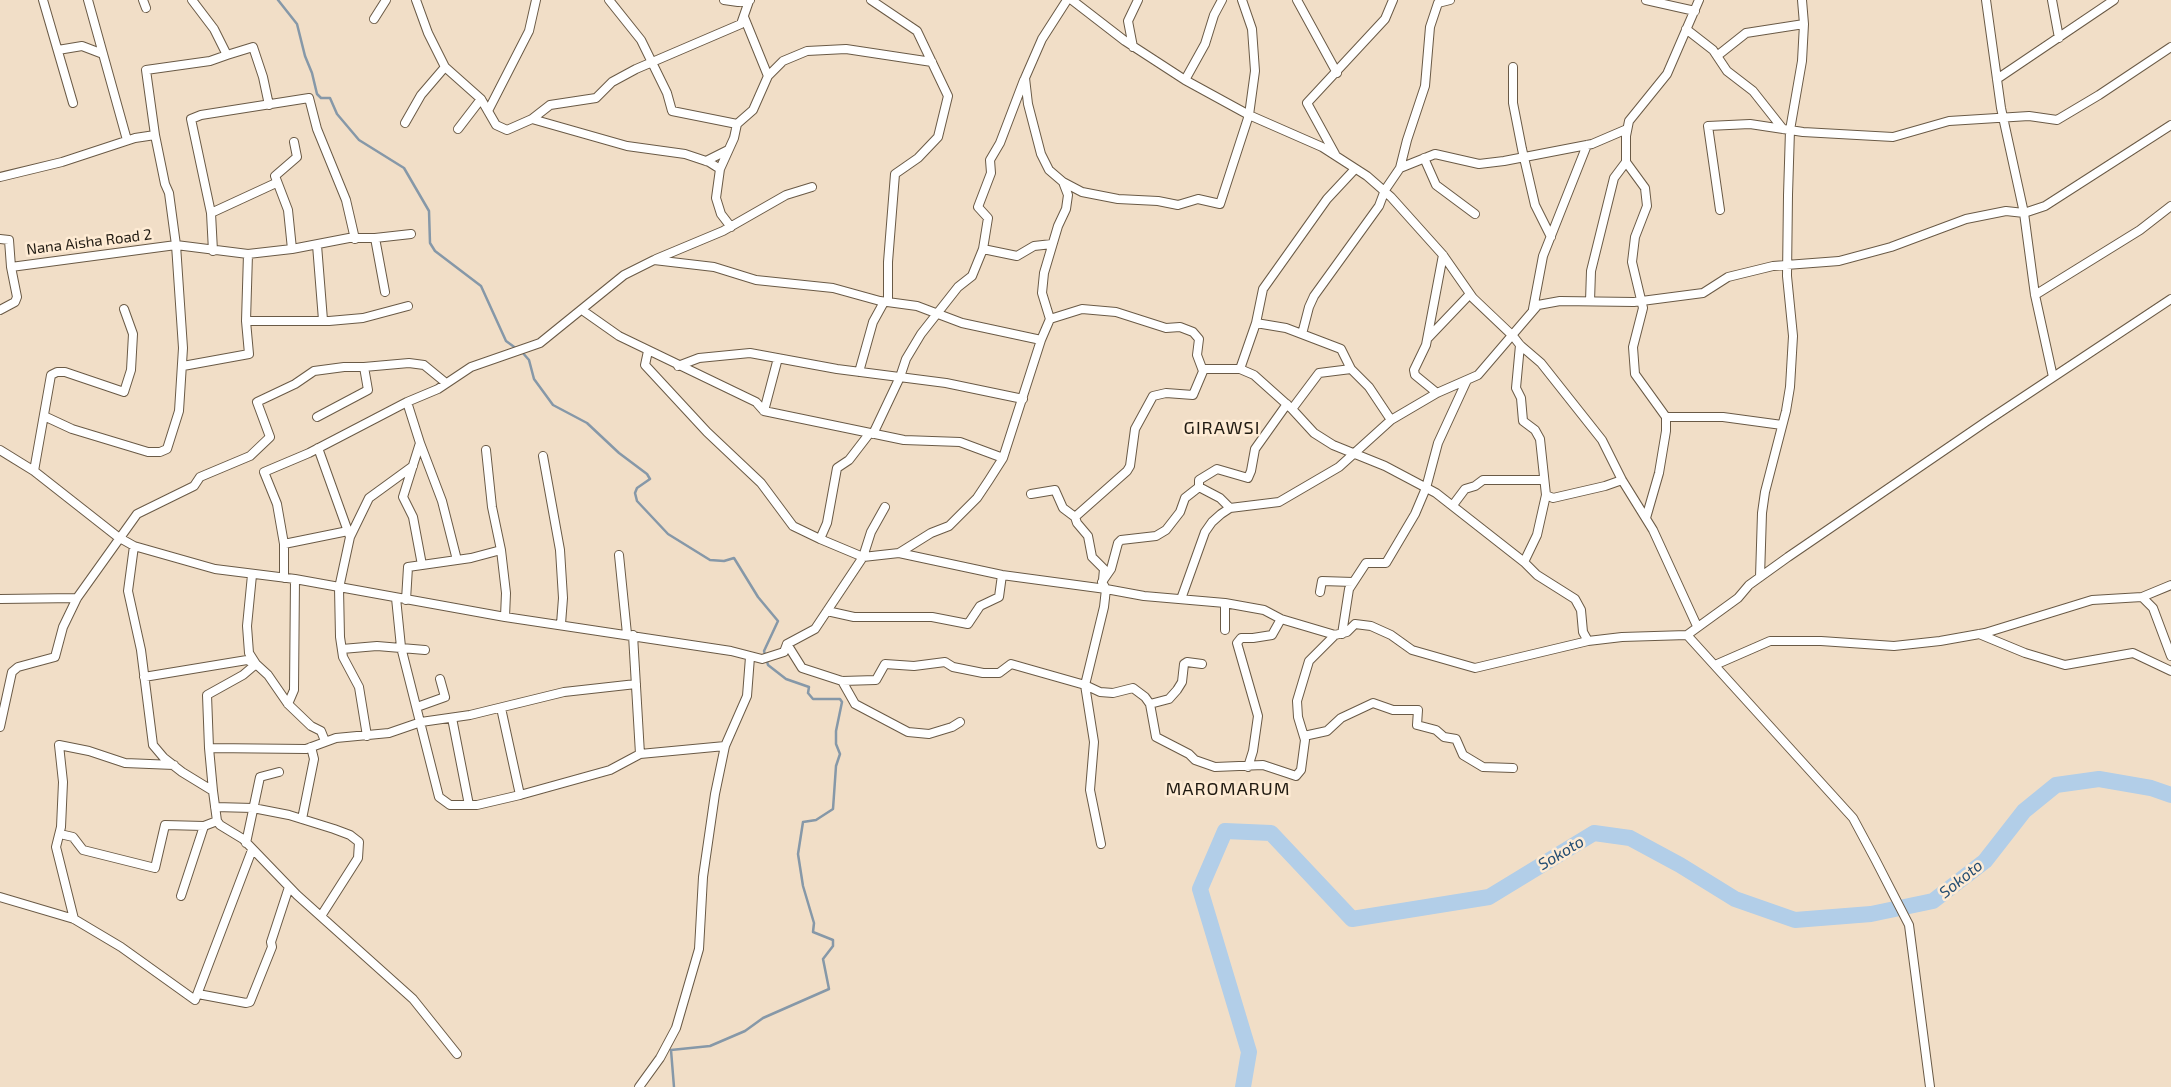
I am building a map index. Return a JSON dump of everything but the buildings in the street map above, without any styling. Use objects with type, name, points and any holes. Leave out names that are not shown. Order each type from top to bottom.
[{"type":"street","points":[[43,0],[73,103]]},
{"type":"street","points":[[88,0],[127,140]]},
{"type":"street","points":[[192,0],[214,29],[227,55]]},
{"type":"street","points":[[374,19],[386,0]]},
{"type":"street","points":[[416,0],[428,33],[445,67],[481,99],[496,125],[507,130],[532,119],[550,105],[596,98],[612,82],[698,41],[719,35],[741,24],[750,0],[738,2],[724,0]]},
{"type":"street","points":[[488,111],[529,31],[536,0]]},
{"type":"street","points":[[608,0],[641,40],[653,62],[672,111],[737,124]]},
{"type":"street","points":[[859,372],[873,322],[886,302],[895,174],[918,158],[938,137],[948,96],[917,31],[871,0]]},
{"type":"street","points":[[820,539],[827,523],[837,468],[849,460],[871,434],[911,351],[958,287],[972,276],[983,249],[988,218],[978,207],[991,173],[990,160],[1000,143],[1042,39],[1067,0]]},
{"type":"street","points":[[1072,0],[1133,47],[1185,80],[1249,115],[1322,147],[1385,190],[1443,255],[1470,294],[1520,345],[1541,363],[1602,440],[1622,480],[1646,518],[1697,626]]},
{"type":"street","points":[[1133,47],[1128,21],[1138,0]]},
{"type":"street","points":[[1185,80],[1205,44],[1214,15],[1222,0]]},
{"type":"street","points":[[1025,78],[1028,104],[1041,154],[1049,170],[1063,182],[1082,192],[1118,199],[1158,201],[1178,205],[1198,199],[1220,204],[1249,115],[1255,72],[1252,29],[1242,0]]},
{"type":"street","points":[[1297,0],[1337,73]]},
{"type":"street","points":[[1336,156],[1307,104],[1385,19],[1393,0]]},
{"type":"street","points":[[1302,334],[1314,296],[1379,206],[1385,190],[1400,168],[1425,86],[1427,47],[1437,4],[1450,0]]},
{"type":"street","points":[[1646,0],[1695,11]]},
{"type":"street","points":[[1590,301],[1591,271],[1614,178],[1626,162],[1629,121],[1667,74],[1699,0]]},
{"type":"street","points":[[1760,577],[1763,506],[1790,387],[1793,336],[1787,265],[1786,130],[1802,61],[1804,24],[1802,0]]},
{"type":"street","points":[[1986,0],[2003,117],[2024,213],[2035,295],[2054,377]]},
{"type":"street","points":[[2052,0],[2060,38]]},
{"type":"street","points":[[1997,79],[2114,0]]},
{"type":"street","points":[[744,17],[768,76]]},
{"type":"street","points":[[1717,56],[1746,33],[1804,24]]},
{"type":"street","points":[[1686,29],[1717,56],[1727,71],[1753,91],[1786,130]]},
{"type":"street","points":[[58,50],[82,46],[103,54]]},
{"type":"street","points":[[44,416],[72,429],[148,452],[160,452],[167,449],[179,411],[183,366],[176,245],[169,193],[165,184],[155,135],[146,70],[210,61],[253,47],[263,77],[269,105]]},
{"type":"street","points":[[1720,210],[1708,126],[1750,124],[1786,130],[1893,137],[1949,120],[2028,116],[2057,120],[2171,48]]},
{"type":"street","points":[[731,227],[721,214],[716,198],[720,169],[734,138],[737,124],[753,110],[768,76],[783,61],[807,51],[846,49],[932,62]]},
{"type":"street","points":[[405,123],[421,95],[445,67]]},
{"type":"street","points":[[1513,67],[1513,103],[1524,158],[1535,205],[1551,236]]},
{"type":"street","points":[[213,251],[211,212],[191,119],[201,115],[310,98],[317,129],[346,200],[355,239]]},
{"type":"street","points":[[458,129],[481,99]]},
{"type":"street","points":[[532,119],[626,146],[685,154],[706,161],[720,169]]},
{"type":"street","points":[[1181,600],[1205,532],[1212,522],[1230,508],[1279,502],[1339,467],[1392,420],[1437,393],[1478,375],[1538,305],[1560,300],[1642,301],[1703,292],[1728,277],[1773,266],[1839,261],[1891,247],[1966,219],[2006,211],[2024,213],[2045,206],[2171,125]]},
{"type":"street","points":[[1400,168],[1435,154],[1479,164],[1524,158],[1587,145],[1628,128]]},
{"type":"street","points":[[0,177],[62,162],[127,140],[155,135]]},
{"type":"street","points":[[292,249],[288,210],[275,176],[297,158],[294,142]]},
{"type":"street","points":[[1533,311],[1543,256],[1587,145]]},
{"type":"street","points":[[706,161],[728,150]]},
{"type":"street","points":[[1424,158],[1436,185],[1475,214]]},
{"type":"street","points":[[1626,162],[1645,188],[1647,206],[1634,237],[1632,262],[1643,308],[1633,347],[1635,374],[1666,417],[1666,431],[1659,473],[1646,518]]},
{"type":"street","points":[[1240,369],[1256,323],[1263,289],[1328,199],[1355,169]]},
{"type":"street","points":[[211,212],[276,182]]},
{"type":"street","points":[[898,553],[932,533],[949,526],[978,498],[1003,458],[1041,340],[1050,319],[1042,293],[1044,273],[1052,244],[1066,209],[1068,195],[1063,182]]},
{"type":"street","points":[[284,578],[284,544],[277,504],[264,472],[318,448],[446,383],[471,367],[540,343],[624,275],[731,227],[786,195],[812,187]]},
{"type":"street","points":[[2035,295],[2140,230],[2171,206]]},
{"type":"street","name":"Nana Aisha Road 2","points":[[0,238],[9,240],[12,267],[176,245],[248,254],[355,239],[411,234]]},
{"type":"street","points":[[375,238],[385,292]]},
{"type":"street","points":[[983,249],[1017,256],[1034,246],[1052,244]]},
{"type":"street","points":[[317,245],[323,320]]},
{"type":"street","points":[[183,366],[249,354],[246,321],[248,254]]},
{"type":"street","points":[[1437,393],[1415,375],[1414,370],[1419,364],[1427,340],[1443,255]]},
{"type":"street","points":[[654,260],[714,267],[756,280],[833,288],[886,302],[917,306],[962,323],[1041,340]]},
{"type":"street","points":[[0,310],[15,302],[17,296],[12,267]]},
{"type":"street","points":[[1427,340],[1470,294]]},
{"type":"street","points":[[786,644],[802,668],[842,681],[876,680],[885,664],[914,666],[945,662],[953,667],[983,673],[999,673],[1011,664],[1085,684],[1100,692],[1113,693],[1133,688],[1145,697],[1150,704],[1156,737],[1204,763],[1215,766],[1248,767],[1263,765],[1296,776],[1302,770],[1304,736],[1298,717],[1296,701],[1309,661],[1355,624],[1371,626],[1391,635],[1412,650],[1475,668],[1588,641],[1622,637],[1687,635],[1738,598],[1749,584],[2171,299]]},
{"type":"street","points":[[246,321],[363,318],[408,306]]},
{"type":"street","points":[[34,471],[51,375],[57,372],[66,372],[124,392],[131,370],[132,334],[124,309]]},
{"type":"street","points":[[1050,319],[1082,309],[1116,312],[1166,328],[1180,327],[1193,332],[1199,339],[1197,355],[1202,371],[1193,395],[1166,393],[1153,396],[1135,429],[1130,466],[1127,471],[1075,517]]},
{"type":"street","points":[[582,310],[619,336],[756,402],[764,411],[904,440],[960,442],[1003,458]]},
{"type":"street","points":[[1256,323],[1286,328],[1340,349],[1351,368],[1369,387],[1392,420]]},
{"type":"street","points":[[1520,345],[1516,388],[1521,398],[1523,421],[1535,430],[1540,440],[1546,495],[1537,535],[1524,562]]},
{"type":"street","points":[[648,351],[645,365],[707,432],[761,483],[792,526],[863,557],[898,553],[1002,575],[1104,585],[1144,596],[1225,603],[1264,610],[1281,619],[1339,635]]},
{"type":"street","points":[[678,366],[699,358],[750,353],[859,372],[946,383],[1023,399]]},
{"type":"street","points":[[764,411],[778,358]]},
{"type":"street","points":[[0,727],[12,672],[18,667],[55,657],[63,627],[76,598],[118,537],[142,510],[194,486],[200,477],[250,456],[270,437],[257,402],[295,384],[314,371],[344,366],[364,367],[409,363],[424,365],[446,383]]},
{"type":"street","points":[[317,417],[368,390],[364,367]]},
{"type":"street","points":[[1199,487],[1199,480],[1218,469],[1248,478],[1251,471],[1254,448],[1319,373],[1351,368]]},
{"type":"street","points":[[1202,371],[1204,369],[1240,369],[1254,375],[1289,406],[1314,433],[1354,454],[1385,466],[1453,505],[1524,562],[1537,575],[1575,598],[1581,610],[1583,632],[1588,641]]},
{"type":"street","points":[[1339,635],[1349,589],[1353,582],[1366,563],[1386,562],[1415,514],[1426,488],[1438,443],[1467,380]]},
{"type":"street","points":[[407,402],[420,444],[442,501],[457,560]]},
{"type":"street","points":[[1666,417],[1724,417],[1782,425]]},
{"type":"street","points":[[420,444],[403,497],[413,517],[422,566]]},
{"type":"street","points":[[318,448],[349,534]]},
{"type":"street","points":[[0,450],[34,471],[118,537],[134,546],[215,570],[295,579],[505,617],[731,651],[762,659],[784,652],[786,644],[815,629],[863,557],[871,532],[885,507]]},
{"type":"street","points":[[486,450],[492,507],[501,550],[506,593],[505,617]]},
{"type":"street","points":[[543,456],[560,550],[563,598],[561,624]]},
{"type":"street","points":[[367,736],[359,687],[342,649],[339,588],[349,534],[369,498],[413,466]]},
{"type":"street","points":[[1453,505],[1466,489],[1475,486],[1483,480],[1544,480]]},
{"type":"street","points":[[1546,495],[1553,498],[1605,486],[1622,480]]},
{"type":"street","points":[[1199,487],[1220,498],[1230,508]]},
{"type":"street","points":[[1104,585],[1121,540],[1149,537],[1166,530],[1180,512],[1185,498],[1199,487]]},
{"type":"street","points":[[1031,494],[1055,490],[1063,508],[1075,517],[1077,523],[1088,536],[1092,557],[1104,570],[1104,607],[1085,684],[1094,742],[1090,790],[1101,844]]},
{"type":"street","points":[[284,544],[349,534]]},
{"type":"street","points":[[134,546],[128,592],[141,650],[153,745],[152,766]]},
{"type":"street","points":[[406,600],[408,567],[457,560],[501,550]]},
{"type":"street","points":[[619,555],[636,684],[640,754]]},
{"type":"street","points":[[252,575],[247,626],[249,653],[256,664],[268,675],[288,704],[311,726],[321,731],[325,741]]},
{"type":"street","points":[[827,612],[854,617],[932,617],[968,624],[980,606],[999,597],[1002,575]]},
{"type":"street","points":[[288,704],[294,690],[295,579]]},
{"type":"street","points":[[1320,592],[1322,581],[1353,582]]},
{"type":"street","points":[[1715,665],[1770,641],[1821,641],[1894,646],[1940,642],[1979,634],[2092,600],[2142,597],[2171,585]]},
{"type":"street","points":[[2142,597],[2153,608],[2171,656]]},
{"type":"street","points":[[0,599],[76,598]]},
{"type":"street","points":[[396,598],[401,647],[439,797],[450,805],[469,805],[520,795],[610,770],[640,754],[725,746]]},
{"type":"street","points":[[1225,603],[1226,630]]},
{"type":"street","points":[[1248,767],[1254,751],[1258,716],[1237,642],[1241,638],[1272,635],[1281,619]]},
{"type":"street","points":[[1979,634],[2025,653],[2065,665],[2134,653],[2171,671]]},
{"type":"street","points":[[1687,635],[1852,818],[1908,925],[1930,1087]]},
{"type":"street","points":[[342,649],[401,647],[425,650]]},
{"type":"street","points":[[639,1087],[660,1058],[676,1028],[699,949],[707,841],[725,746],[747,696],[750,657]]},
{"type":"street","points":[[144,677],[238,661],[247,660],[256,664]]},
{"type":"street","points":[[1150,704],[1169,699],[1177,690],[1182,682],[1184,664],[1187,662],[1202,664]]},
{"type":"street","points":[[256,664],[243,675],[207,695],[209,748],[217,821],[246,843],[289,888],[413,999],[457,1054]]},
{"type":"street","points":[[417,707],[445,697],[440,679]]},
{"type":"street","points":[[842,681],[856,704],[908,732],[929,734],[952,727],[960,722]]},
{"type":"street","points":[[209,748],[306,749],[325,741],[389,733],[421,722],[501,708],[564,692],[636,684]]},
{"type":"street","points":[[1304,736],[1327,730],[1341,718],[1373,703],[1393,710],[1418,710],[1417,725],[1436,730],[1444,737],[1456,739],[1463,755],[1483,767],[1513,768]]},
{"type":"street","points":[[501,708],[520,795]]},
{"type":"street","points":[[452,718],[469,805]]},
{"type":"street","points":[[74,919],[56,847],[60,834],[63,782],[59,745],[89,751],[125,763],[152,766],[174,765]]},
{"type":"street","points":[[153,745],[174,765],[213,791]]},
{"type":"street","points":[[302,818],[314,759],[311,747]]},
{"type":"street","points":[[246,843],[260,776],[279,772]]},
{"type":"street","points":[[215,807],[253,808],[302,818],[350,835],[359,842],[358,858],[321,916]]},
{"type":"street","points":[[60,834],[73,837],[83,850],[155,868],[165,825],[204,826],[217,821]]},
{"type":"street","points":[[181,896],[204,826]]},
{"type":"street","points":[[0,897],[74,919],[121,948],[196,1000],[252,850]]},
{"type":"street","points":[[198,994],[250,1002],[272,947],[271,942],[289,888]]},
{"type":"waterway","points":[[278,0],[297,24],[317,94],[321,98],[330,98],[337,114],[359,140],[404,168],[429,211],[430,243],[435,251],[481,286],[506,341],[517,349]]},
{"type":"waterway","points":[[522,352],[529,360],[534,379],[553,405],[587,423],[619,453],[647,474],[650,479],[637,488],[635,493],[637,501],[668,534],[710,560],[724,561],[734,558],[758,597],[778,621],[764,651],[768,665],[786,679],[809,687],[808,693],[813,699],[840,699],[842,702],[836,731],[836,744],[840,754],[836,766],[833,809],[816,820],[803,822],[798,854],[803,886],[814,923],[813,932],[833,940],[833,946],[823,959],[829,989],[763,1018],[745,1031],[710,1046],[671,1050],[674,1087]]},
{"type":"waterway","name":"Sokoto","points":[[1243,1087],[1249,1052],[1200,889],[1225,831],[1271,833],[1352,919],[1489,897],[1594,833],[1630,838],[1680,865],[1735,899],[1795,920],[1871,914],[1933,901],[1985,861],[2024,811],[2056,785],[2099,779],[2151,788],[2171,795]]},
{"type":"district","name":"GIRAWSI","points":[[1222,428]]},
{"type":"district","name":"MAROMARUM","points":[[1228,789]]}]
